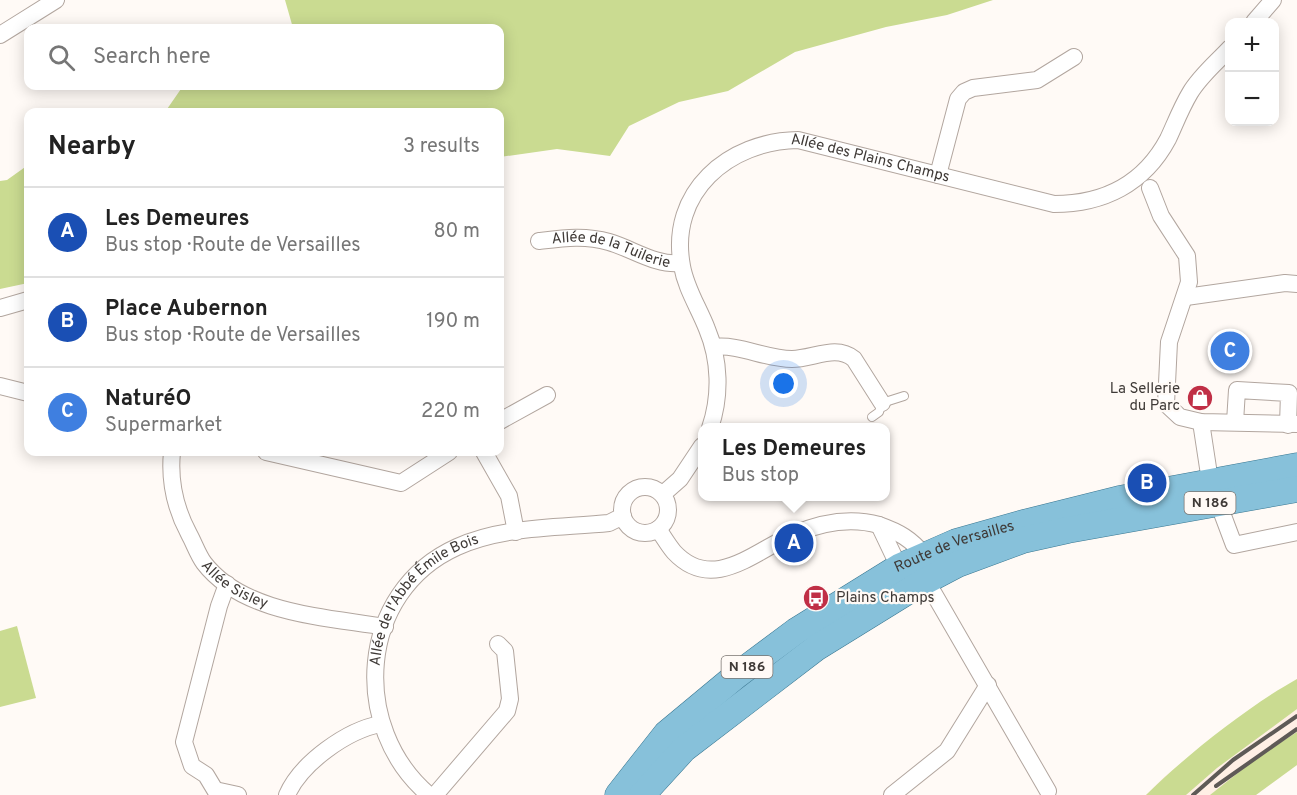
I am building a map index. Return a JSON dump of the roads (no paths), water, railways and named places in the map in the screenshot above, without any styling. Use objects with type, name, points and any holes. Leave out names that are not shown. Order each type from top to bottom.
[{"type":"main road","name":"Route de Versailles","points":[[642,795],[684,749],[709,729],[816,648],[881,608],[927,574],[1023,540],[1214,492],[1251,477],[1297,466]]},
{"type":"main road","name":"Route de Versailles","points":[[1214,492],[1297,489]]},
{"type":"main road","name":"Route de Versailles","points":[[618,795],[666,734],[737,675],[796,631],[899,567],[927,574]]},
{"type":"street","points":[[0,35],[56,0]]},
{"type":"street","points":[[1257,18],[1273,0]]},
{"type":"street","name":"Allée des Plains Champs","points":[[711,423],[717,396],[714,347],[690,294],[681,263],[684,220],[703,182],[736,154],[755,145],[776,140],[798,140],[1054,204],[1086,202],[1103,198],[1122,189],[1149,168],[1168,139],[1190,93],[1225,54]]},
{"type":"street","points":[[938,175],[957,102],[964,92],[973,88],[1037,80],[1074,57]]},
{"type":"street","points":[[1150,188],[1161,216],[1187,256],[1189,282],[1186,297],[1169,342],[1166,404],[1180,417],[1201,422],[1292,424],[1289,393],[1237,390],[1236,422]]},
{"type":"street","name":"Allée de la Tuilerie","points":[[539,241],[578,236],[595,239],[652,260],[681,263]]},
{"type":"street","points":[[1186,297],[1297,284]]},
{"type":"street","points":[[0,308],[24,301]]},
{"type":"street","points":[[714,347],[794,360],[839,352],[848,354],[854,359],[882,403]]},
{"type":"street","points":[[0,386],[24,392]]},
{"type":"street","points":[[504,419],[547,395]]},
{"type":"street","points":[[1201,422],[1214,492],[1234,545],[1297,532]]},
{"type":"street","points":[[663,494],[680,479],[698,452]]},
{"type":"street","name":"Allée Sisley","points":[[172,456],[170,475],[179,515],[204,563],[227,584],[269,606],[385,627]]},
{"type":"street","points":[[283,456],[401,483],[443,456]]},
{"type":"street","points":[[486,456],[509,496],[516,532]]},
{"type":"street","points":[[649,486],[663,494],[668,513],[658,529],[651,532],[637,532],[626,523],[622,516],[624,498],[633,489],[649,486]]},
{"type":"street","name":"Allée de l'Abbé Émile Bois","points":[[429,795],[395,758],[381,724],[374,685],[377,655],[385,627],[405,589],[436,559],[474,539],[516,532],[609,523],[622,516]]},
{"type":"street","points":[[658,529],[674,552],[687,562],[704,569],[721,570],[741,564],[784,539],[821,524],[866,521],[900,532],[927,574],[1048,791]]},
{"type":"street","points":[[879,525],[899,567]]},
{"type":"street","points":[[227,584],[219,606],[184,742],[192,766],[206,775],[215,789],[238,795]]},
{"type":"street","points":[[435,795],[507,711],[510,699],[505,651],[498,644]]},
{"type":"street","points":[[892,795],[947,751],[988,685]]},
{"type":"street","points":[[287,795],[300,774],[321,754],[373,725],[381,724]]},
{"type":"lane","points":[[872,417],[879,412],[882,403],[904,396]]},
{"type":"railway","points":[[1193,795],[1233,760],[1297,716]]},
{"type":"railway","points":[[1216,786],[1297,729]]},
{"type":"place","name":"NaturéO","points":[[1230,351]]},
{"type":"place","name":"La Sellerie du Parc","points":[[1200,398]]},
{"type":"place","name":"Place Aubernon","points":[[1147,483]]},
{"type":"place","name":"Les Demeures","points":[[794,543]]},
{"type":"place","name":"Plains Champs","points":[[816,598]]}]
